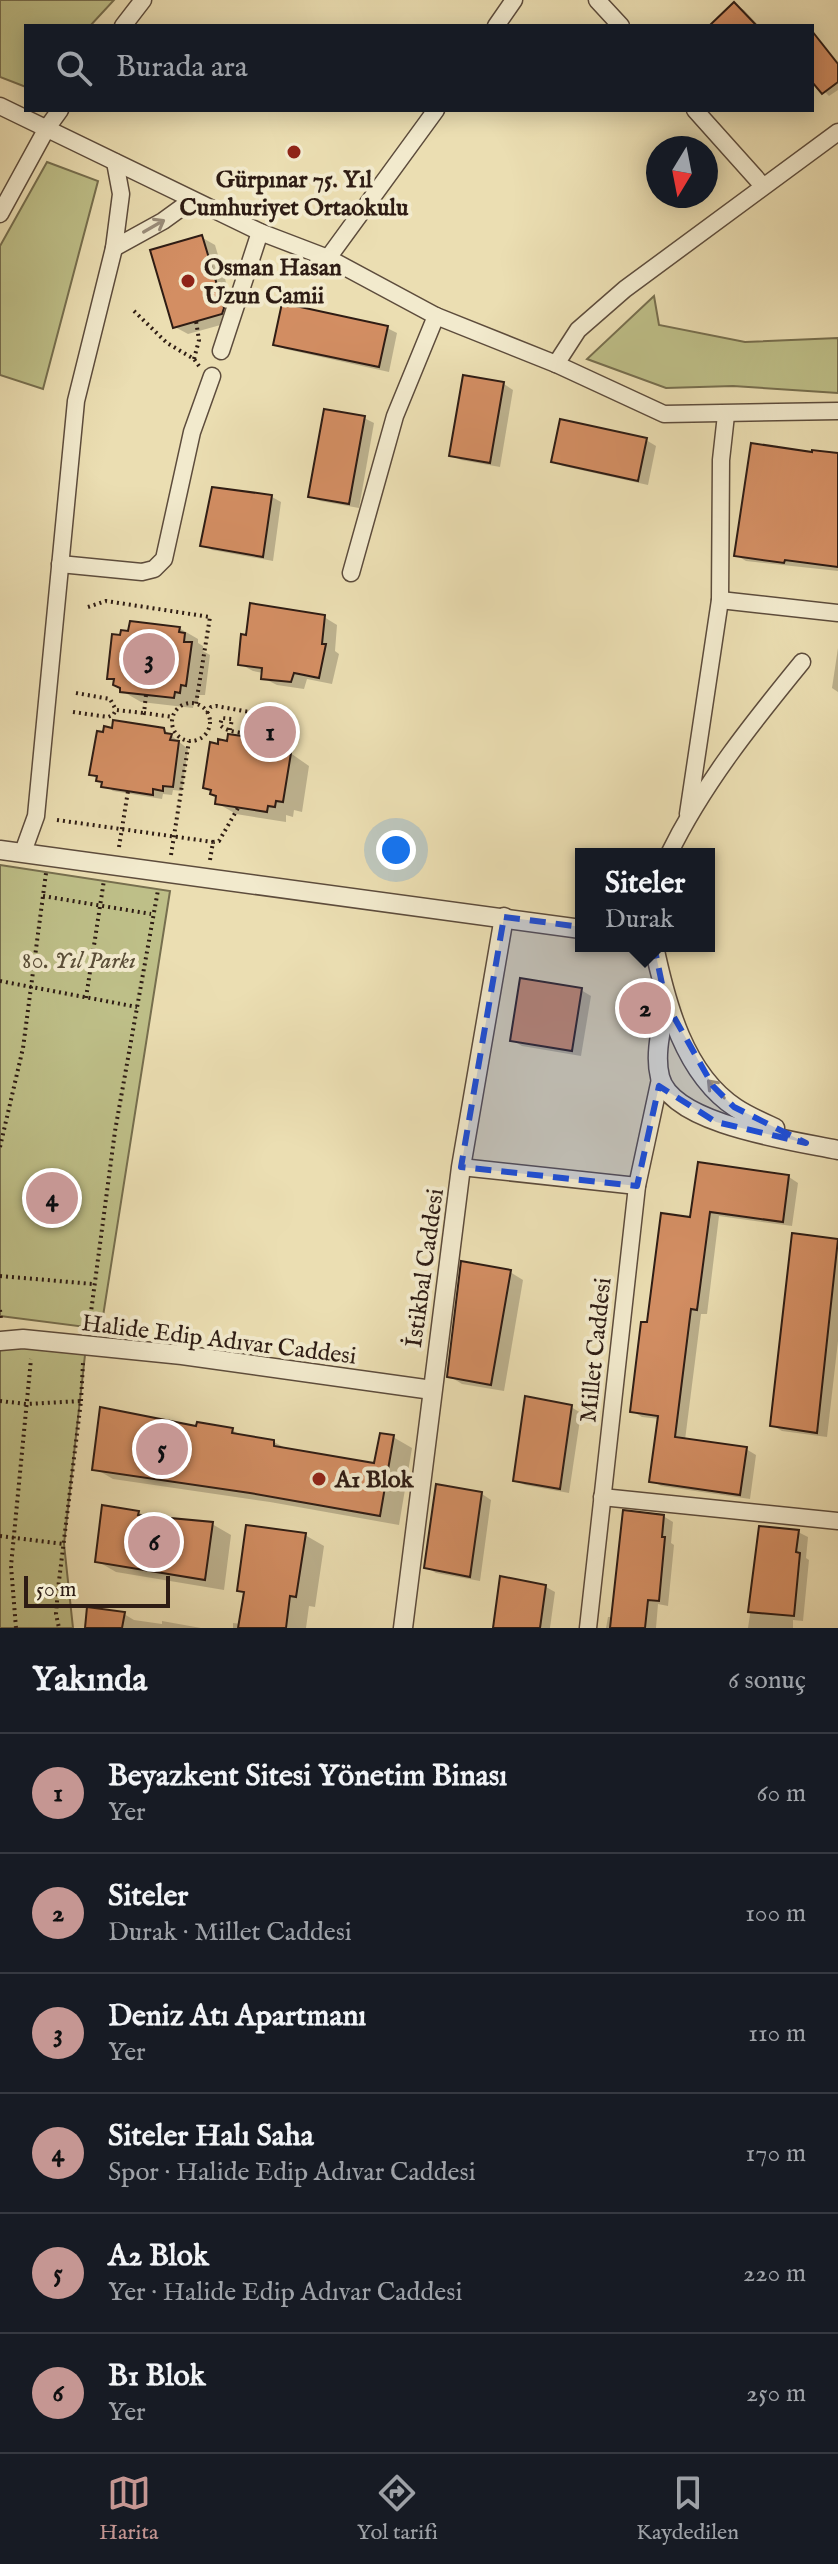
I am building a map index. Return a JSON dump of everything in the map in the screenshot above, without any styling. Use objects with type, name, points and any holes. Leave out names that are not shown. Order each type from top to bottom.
[{"type":"street","points":[[125,24],[143,0]]},
{"type":"street","points":[[497,24],[514,0]]},
{"type":"street","points":[[597,0],[619,24]]},
{"type":"street","points":[[0,106],[260,232],[328,258],[436,316],[556,364],[664,414],[838,411]]},
{"type":"street","points":[[0,214],[59,112]]},
{"type":"street","points":[[328,258],[435,112]]},
{"type":"street","points":[[697,112],[763,186]]},
{"type":"street","points":[[556,364],[578,330],[602,309],[838,132]]},
{"type":"street","points":[[23,852],[36,816],[76,401],[114,248],[121,194],[115,162]]},
{"type":"street","points":[[114,248],[163,221],[192,200]]},
{"type":"street","points":[[221,351],[260,232]]},
{"type":"street","points":[[351,573],[395,416],[436,316]]},
{"type":"street","points":[[60,564],[142,572],[154,569],[164,559],[192,432],[212,376]]},
{"type":"street","points":[[688,814],[720,600],[721,460],[726,415]]},
{"type":"street","points":[[720,600],[838,613]]},
{"type":"street","points":[[672,848],[688,814],[768,703],[802,662]]},
{"type":"street","points":[[0,850],[575,928]]},
{"type":"street","name":"İstikbal Caddesi","points":[[403,1628],[461,1167],[504,917]]},
{"type":"street","points":[[655,952],[666,1003],[692,1058],[713,1086],[734,1107],[806,1143]]},
{"type":"street","points":[[666,1003],[660,1038],[660,1079],[674,1097],[692,1111],[716,1122],[838,1150]]},
{"type":"street","name":"Millet Caddesi","points":[[588,1628],[637,1186],[660,1079]]},
{"type":"street","points":[[461,1167],[637,1186]]},
{"type":"street","name":"Halide Edip Adıvar Caddesi","points":[[0,1341],[23,1339],[182,1355],[432,1390]]},
{"type":"street","points":[[602,1497],[838,1521]]},
{"type":"path","points":[[134,311],[167,343],[194,359],[204,373],[212,376]]},
{"type":"path","points":[[194,359],[199,340],[196,321]]},
{"type":"path","points":[[88,607],[106,601],[210,617],[196,704]]},
{"type":"path","points":[[76,693],[110,699],[116,710]]},
{"type":"path","points":[[144,713],[146,695]]},
{"type":"path","points":[[196,704],[207,714],[232,719],[227,730]]},
{"type":"path","points":[[196,704],[179,708],[173,717],[175,733],[189,741],[201,738],[209,727],[207,714],[211,707],[266,715],[264,736],[209,727]]},
{"type":"path","points":[[73,712],[108,717],[116,710],[173,717]]},
{"type":"path","points":[[225,717],[220,725],[227,730]]},
{"type":"path","points":[[171,857],[189,741]]},
{"type":"path","points":[[119,849],[128,791]]},
{"type":"path","points":[[57,820],[213,842],[219,841],[238,808]]},
{"type":"path","points":[[210,863],[213,842]]},
{"type":"path","points":[[0,1147],[23,1048],[47,865]]},
{"type":"path","points":[[86,998],[105,874]]},
{"type":"path","points":[[88,1330],[115,1131],[160,883]]},
{"type":"path","points":[[43,896],[152,914]]},
{"type":"path","points":[[0,981],[137,1007]]},
{"type":"path","points":[[0,1276],[93,1284]]},
{"type":"path","points":[[0,1310],[1,1319]]},
{"type":"path","points":[[16,1628],[11,1566],[32,1349]]},
{"type":"path","points":[[59,1628],[56,1614],[58,1589],[81,1401],[84,1350]]},
{"type":"path","points":[[0,1401],[27,1404],[81,1401]]},
{"type":"path","points":[[0,1536],[64,1544]]},
{"type":"highlighted area","points":[[504,917],[652,936],[666,1003],[713,1086],[734,1107],[806,1143],[716,1122],[659,1086],[637,1186],[461,1167]]},
{"type":"green space","points":[[0,0],[114,0],[92,24],[24,24],[24,86],[0,77]]},
{"type":"green space","points":[[47,162],[98,181],[43,389],[0,375],[0,246]]},
{"type":"green space","points":[[654,296],[659,325],[745,342],[838,338],[838,393],[733,386],[666,388],[587,359]]},
{"type":"green space","name":"80. Yıl Parkı","points":[[0,865],[170,891],[101,1329],[0,1316]]},
{"type":"green space","points":[[0,1343],[86,1346],[64,1544],[73,1628],[0,1628]]},
{"type":"building","points":[[734,2],[755,24],[711,24]]},
{"type":"building","points":[[814,34],[838,64],[838,82],[822,94],[814,84]]},
{"type":"building","name":"Osman Hasan Uzun Camii","points":[[202,235],[224,308],[222,314],[173,328],[150,250]]},
{"type":"building","points":[[282,303],[388,326],[379,367],[273,345]]},
{"type":"building","points":[[463,375],[504,382],[490,463],[449,456]]},
{"type":"building","points":[[324,409],[365,416],[349,504],[308,497]]},
{"type":"building","points":[[560,419],[647,438],[638,481],[551,462]]},
{"type":"building","points":[[751,443],[838,453],[838,567],[734,556]]},
{"type":"building","points":[[212,487],[272,495],[263,557],[200,546]]},
{"type":"building","points":[[250,603],[325,615],[322,644],[326,644],[319,678],[294,673],[291,682],[261,679],[262,668],[238,665],[241,634],[246,635]]},
{"type":"building","points":[[130,621],[180,627],[179,632],[185,633],[184,642],[192,642],[186,686],[181,685],[180,693],[175,692],[174,698],[120,692],[120,688],[113,685],[114,679],[107,679],[112,634],[120,635],[121,630],[128,631]]},
{"type":"building","points":[[113,720],[164,728],[165,733],[172,734],[170,740],[179,741],[173,787],[163,786],[163,791],[153,789],[153,795],[101,787],[102,782],[96,781],[97,776],[89,775],[97,731],[103,732],[104,726],[112,728]]},
{"type":"building","points":[[228,734],[277,741],[276,747],[291,753],[283,802],[276,801],[275,807],[268,806],[267,812],[215,804],[216,796],[210,794],[211,790],[203,788],[210,742],[218,744],[218,739],[227,741]]},
{"type":"building","points":[[520,978],[582,988],[572,1051],[510,1041]]},
{"type":"building","points":[[698,1162],[789,1175],[783,1222],[710,1212],[697,1310],[691,1309],[675,1437],[747,1447],[740,1495],[649,1482],[658,1416],[630,1412],[641,1322],[647,1322],[661,1213],[690,1217]]},
{"type":"building","points":[[792,1233],[838,1239],[817,1433],[770,1426]]},
{"type":"building","points":[[461,1261],[511,1270],[491,1385],[447,1377]]},
{"type":"building","points":[[525,1396],[572,1405],[560,1489],[513,1481]]},
{"type":"building","points":[[100,1407],[196,1426],[197,1422],[233,1428],[232,1433],[274,1440],[274,1446],[374,1463],[380,1433],[394,1435],[380,1516],[92,1470]]},
{"type":"building","points":[[436,1484],[482,1492],[470,1577],[424,1568]]},
{"type":"building","points":[[102,1505],[139,1511],[138,1515],[213,1522],[205,1580],[95,1562]]},
{"type":"building","points":[[623,1510],[664,1515],[659,1601],[648,1600],[645,1628],[610,1628]]},
{"type":"building","points":[[246,1525],[306,1533],[296,1597],[290,1596],[286,1628],[238,1628],[244,1592],[237,1591]]},
{"type":"building","points":[[759,1526],[799,1530],[794,1616],[748,1612]]},
{"type":"building","points":[[500,1576],[546,1585],[540,1628],[493,1628]]},
{"type":"building","points":[[87,1607],[125,1612],[122,1628],[85,1628]]},
{"type":"place","name":"Gürpınar 75. Yıl Cumhuriyet Ortaokulu","points":[[294,152]]},
{"type":"place","name":"Osman Hasan Uzun Camii","points":[[188,281]]},
{"type":"place","name":"Deniz Atı Apartmanı","points":[[149,659]]},
{"type":"place","name":"Beyazkent Sitesi Yönetim Binası","points":[[270,732]]},
{"type":"place","name":"Siteler","points":[[645,1008]]},
{"type":"place","name":"Siteler Halı Saha","points":[[52,1198]]},
{"type":"place","name":"A2 Blok","points":[[162,1449]]},
{"type":"place","name":"A1 Blok","points":[[319,1479]]},
{"type":"place","name":"B1 Blok","points":[[154,1542]]}]
